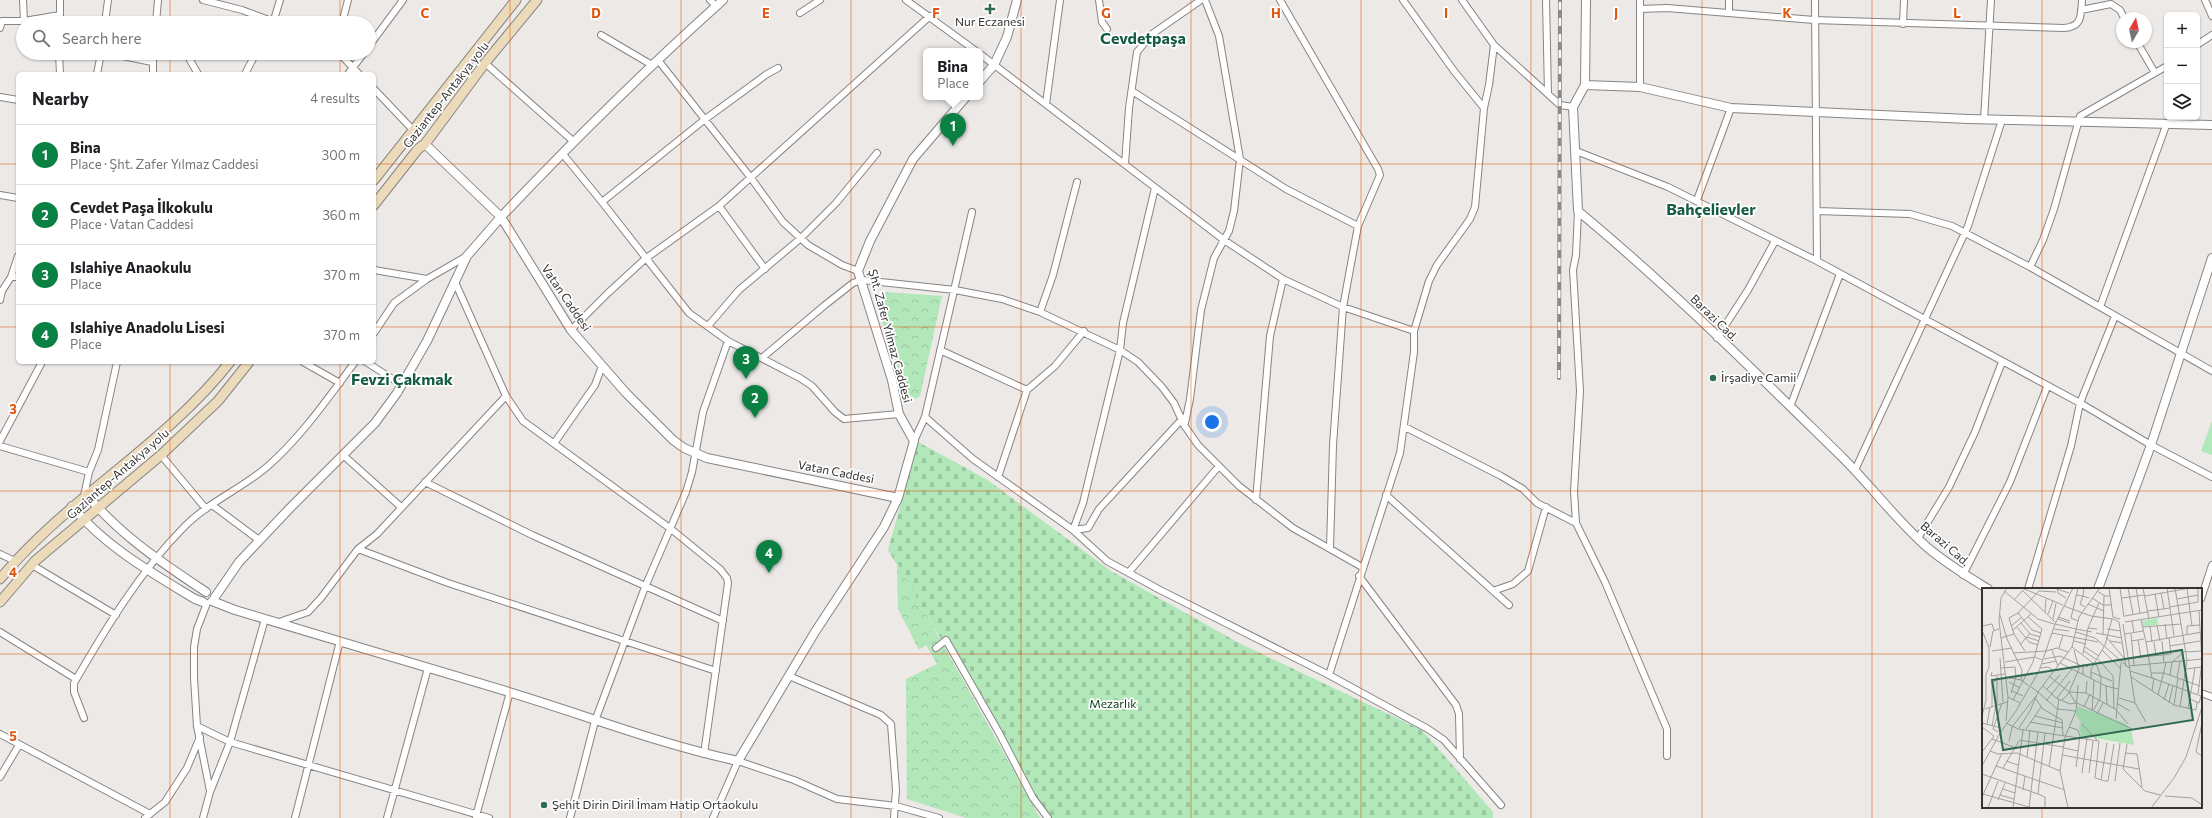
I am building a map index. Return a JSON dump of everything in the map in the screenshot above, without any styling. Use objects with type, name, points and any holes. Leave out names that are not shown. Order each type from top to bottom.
[{"type":"main road","name":"Gaziantep-Antakya yolu","points":[[376,177],[516,0]]},
{"type":"main road","name":"Gaziantep-Antakya yolu","points":[[376,202],[418,149],[425,144],[485,63],[537,0]]},
{"type":"main road","name":"Gaziantep-Antakya yolu","points":[[0,579],[15,561],[72,506],[155,440],[216,380],[228,364]]},
{"type":"main road","name":"Gaziantep-Antakya yolu","points":[[0,602],[32,565],[97,507],[161,455],[218,401],[247,364]]},
{"type":"street","points":[[24,0],[24,16]]},
{"type":"street","points":[[53,16],[60,15],[60,0]]},
{"type":"street","points":[[107,16],[108,0]]},
{"type":"street","points":[[157,16],[158,0]]},
{"type":"street","points":[[203,0],[242,10],[257,16]]},
{"type":"street","points":[[276,16],[280,0]]},
{"type":"street","points":[[344,16],[348,0]]},
{"type":"street","points":[[376,37],[403,0]]},
{"type":"street","points":[[710,0],[716,6]]},
{"type":"street","points":[[376,330],[394,303],[428,279],[466,256],[573,141],[723,0]]},
{"type":"street","points":[[800,13],[820,0]]},
{"type":"street","points":[[906,0],[972,48]]},
{"type":"street","points":[[983,78],[994,65],[1007,37],[1017,0]]},
{"type":"street","points":[[1046,104],[1060,0]]},
{"type":"street","points":[[1099,0],[1102,22],[1107,28]]},
{"type":"street","points":[[1125,164],[1137,52],[1144,43],[1167,22],[1201,0]]},
{"type":"street","points":[[1073,530],[1088,528],[1099,508],[1184,421],[1190,399],[1201,310],[1214,258],[1229,231],[1234,211],[1240,159],[1219,36],[1205,0]]},
{"type":"street","points":[[1280,0],[1378,169],[1378,180],[1361,215],[1358,226],[1343,307],[1333,446],[1330,548]]},
{"type":"street","points":[[1403,0],[1454,71],[1484,108]]},
{"type":"street","points":[[1462,0],[1494,45],[1560,104],[1573,107]]},
{"type":"street","points":[[1546,0],[1548,94]]},
{"type":"street","points":[[1586,0],[1585,84],[1573,107],[1578,211],[1576,255],[1573,270],[1580,391],[1574,491],[1576,523],[1605,582],[1667,729],[1668,756]]},
{"type":"street","points":[[1640,0],[1640,87]]},
{"type":"street","points":[[1729,0],[1729,13]]},
{"type":"street","points":[[1815,0],[1817,261]]},
{"type":"street","points":[[1903,24],[1904,0]]},
{"type":"street","points":[[1984,120],[1991,0]]},
{"type":"street","points":[[1640,8],[1666,8],[1814,20],[1903,24],[2073,27],[2080,19],[2082,0]]},
{"type":"street","points":[[2205,0],[2212,16]]},
{"type":"street","points":[[2081,10],[2111,4],[2121,12]]},
{"type":"street","points":[[571,330],[645,259],[719,206],[930,16]]},
{"type":"street","points":[[0,28],[2,21],[16,20]]},
{"type":"street","points":[[602,35],[655,63],[751,178],[783,222],[808,245],[825,256],[858,271]]},
{"type":"street","points":[[2200,44],[2212,35]]},
{"type":"street","points":[[1329,674],[1359,576],[1396,469],[1405,427],[1414,352],[1414,331],[1432,273],[1470,219],[1475,207],[1484,108],[1489,85],[1494,45]]},
{"type":"street","points":[[2140,48],[2154,74]]},
{"type":"street","points":[[983,56],[1224,240],[1283,279],[1343,307],[1414,331]]},
{"type":"street","points":[[59,60],[60,72]]},
{"type":"street","points":[[97,72],[99,60]]},
{"type":"street","points":[[142,60],[152,62],[152,72]]},
{"type":"street","points":[[190,60],[197,72]]},
{"type":"street","points":[[245,72],[252,60]]},
{"type":"street","points":[[346,60],[357,72]]},
{"type":"street","points":[[350,72],[359,60]]},
{"type":"street","points":[[485,63],[573,141]]},
{"type":"street","points":[[602,202],[704,120],[767,74],[778,68]]},
{"type":"street","points":[[2030,267],[2043,240],[2054,209],[2077,122],[2084,113],[2164,68]]},
{"type":"street","points":[[1585,84],[1640,87],[1731,108],[1816,114],[1984,120],[2212,125]]},
{"type":"street","points":[[376,91],[413,130]]},
{"type":"street","points":[[1132,91],[1286,189],[1358,226]]},
{"type":"street","points":[[0,97],[16,100]]},
{"type":"street","name":"Şht. Zafer Yılmaz Caddesi","points":[[914,441],[899,414],[892,380],[858,271],[870,241],[913,159],[963,100]]},
{"type":"street","points":[[1697,200],[1731,108]]},
{"type":"street","points":[[1855,470],[1965,232],[2002,120]]},
{"type":"street","points":[[2100,307],[2167,123]]},
{"type":"street","name":"Vatan Caddesi","points":[[425,144],[501,217],[571,330],[602,366],[673,440],[694,454],[712,460],[878,492],[898,498]]},
{"type":"street","points":[[1576,151],[1697,200],[1775,241],[1817,261],[2047,387],[2080,403],[2151,445],[2212,477]]},
{"type":"street","points":[[708,326],[739,290],[801,238],[836,203],[877,153]]},
{"type":"street","points":[[562,154],[602,202],[645,259],[689,313],[728,341],[800,378],[812,386],[835,412],[844,419],[899,414]]},
{"type":"street","points":[[1040,312],[1053,274],[1077,182]]},
{"type":"street","points":[[1073,530],[1083,503],[1110,386],[1120,350],[1123,323],[1156,188]]},
{"type":"street","points":[[0,195],[16,198]]},
{"type":"street","points":[[719,206],[765,269]]},
{"type":"street","name":"Barazi Cad.","points":[[1578,211],[1623,248],[1790,407],[1855,470],[1918,538],[1963,575],[1986,588]]},
{"type":"street","points":[[1817,211],[1910,214],[1922,216],[1965,232],[2030,267],[2181,355],[2212,371]]},
{"type":"street","points":[[713,818],[738,761],[789,676],[884,527],[898,498],[914,441],[925,417],[972,212]]},
{"type":"street","points":[[1717,338],[1748,290],[1775,241]]},
{"type":"street","points":[[210,792],[197,726],[194,647],[197,629],[209,601],[239,562],[259,540],[375,423],[402,385],[427,341],[466,256]]},
{"type":"street","points":[[2098,588],[2151,445],[2212,258]]},
{"type":"street","points":[[376,270],[428,279]]},
{"type":"street","points":[[1790,407],[1840,274]]},
{"type":"street","points":[[0,300],[1,291],[15,277]]},
{"type":"street","points":[[1256,500],[1270,336],[1283,279]]},
{"type":"street","points":[[762,358],[852,283],[862,280],[955,290],[1002,299],[1040,312],[1084,331],[1120,350],[1138,362],[1162,387],[1198,445],[1256,500],[1293,528],[1362,567]]},
{"type":"street","points":[[455,282],[506,396],[523,421],[555,442],[671,530],[720,569],[727,578],[728,583],[704,754]]},
{"type":"street","points":[[2028,588],[2071,446],[2080,403],[2115,316]]},
{"type":"street","points":[[998,478],[1027,390],[1055,366],[1084,331]]},
{"type":"street","points":[[570,818],[595,721],[645,587],[671,530],[686,492],[692,472],[694,454],[703,412],[728,341]]},
{"type":"street","points":[[940,350],[1027,390]]},
{"type":"street","points":[[1918,538],[1948,486],[1975,432],[2002,362]]},
{"type":"street","points":[[0,441],[41,364]]},
{"type":"street","points":[[117,364],[98,450],[89,472],[85,495],[120,531],[206,592],[209,601]]},
{"type":"street","points":[[307,364],[340,383]]},
{"type":"street","points":[[84,718],[74,692],[74,683],[116,614],[156,558],[184,528],[206,509],[267,467],[284,451],[354,364]]},
{"type":"street","points":[[369,364],[402,385]]},
{"type":"street","points":[[555,442],[595,385],[602,366]]},
{"type":"street","points":[[1963,575],[2010,482],[2047,387]]},
{"type":"street","points":[[279,622],[308,612],[321,598],[358,550],[377,534],[506,396]]},
{"type":"street","points":[[925,417],[973,459],[1073,530],[1108,561],[1167,594],[1329,674],[1428,728],[1444,740],[1501,804]]},
{"type":"street","points":[[1405,427],[1501,476],[1546,507],[1576,523]]},
{"type":"street","points":[[0,446],[89,472]]},
{"type":"street","points":[[161,455],[206,509]]},
{"type":"street","points":[[343,455],[401,507]]},
{"type":"street","points":[[1129,572],[1219,466]]},
{"type":"street","points":[[425,482],[532,535],[723,621]]},
{"type":"street","points":[[1386,495],[1509,604]]},
{"type":"street","points":[[212,505],[259,540]]},
{"type":"street","points":[[72,506],[83,520],[147,570],[209,601],[510,692],[595,721],[704,754],[738,761],[794,780],[837,799],[896,806],[939,818]]},
{"type":"street","points":[[1494,591],[1513,584],[1528,571],[1546,507]]},
{"type":"street","points":[[358,550],[448,583],[716,671]]},
{"type":"street","points":[[0,554],[15,561]]},
{"type":"street","points":[[32,565],[116,614]]},
{"type":"street","points":[[2202,596],[2210,576],[2212,565]]},
{"type":"street","points":[[1359,576],[1456,705],[1459,714],[1460,759]]},
{"type":"street","points":[[203,818],[210,792],[230,742],[265,619]]},
{"type":"street","points":[[0,632],[76,679]]},
{"type":"street","points":[[936,648],[946,640],[998,731],[1033,798],[1048,818]]},
{"type":"street","points":[[295,818],[340,641]]},
{"type":"street","points":[[387,818],[428,668]]},
{"type":"street","points":[[789,676],[881,715],[889,720],[891,724],[896,806],[894,818]]},
{"type":"street","points":[[476,816],[510,692]]},
{"type":"street","points":[[2202,693],[2212,697]]},
{"type":"street","points":[[197,726],[230,742],[309,764],[476,816],[489,818]]},
{"type":"street","points":[[0,734],[148,816],[166,802],[178,784],[187,768],[200,737]]},
{"type":"street","points":[[0,777],[19,745]]},
{"type":"street","points":[[198,818],[206,809]]},
{"type":"green space","points":[[884,292],[942,296],[920,396],[916,399],[904,391],[878,309],[877,302]]},
{"type":"green space","points":[[2212,421],[2212,455],[2201,451]]},
{"type":"green space","name":"Mezarlık","points":[[918,442],[986,479],[1111,571],[1239,643],[1422,730],[1493,812],[1493,818],[1048,818],[888,550]]},
{"type":"green space","points":[[897,562],[1040,818],[966,818],[907,799],[906,679],[937,664],[926,645],[919,650],[898,609]]},
{"type":"railway","points":[[1559,378],[1560,0]]},
{"type":"place","name":"Nur Eczanesi","points":[[990,9]]},
{"type":"place","name":"Bina","points":[[953,146]]},
{"type":"place","name":"İrşadiye Camii","points":[[1713,378]]},
{"type":"place","name":"Islahiye Anaokulu","points":[[746,379]]},
{"type":"place","name":"Cevdet Paşa İlkokulu","points":[[755,418]]},
{"type":"place","name":"Islahiye Anadolu Lisesi","points":[[769,573]]},
{"type":"place","name":"Şehit Dirin Diril İmam Hatip Ortaokulu","points":[[544,805]]},
{"type":"district","name":"Cevdetpaşa","points":[[1143,38]]},
{"type":"district","name":"Bahçelievler","points":[[1711,209]]},
{"type":"district","name":"Fevzi Çakmak","points":[[402,379]]}]
